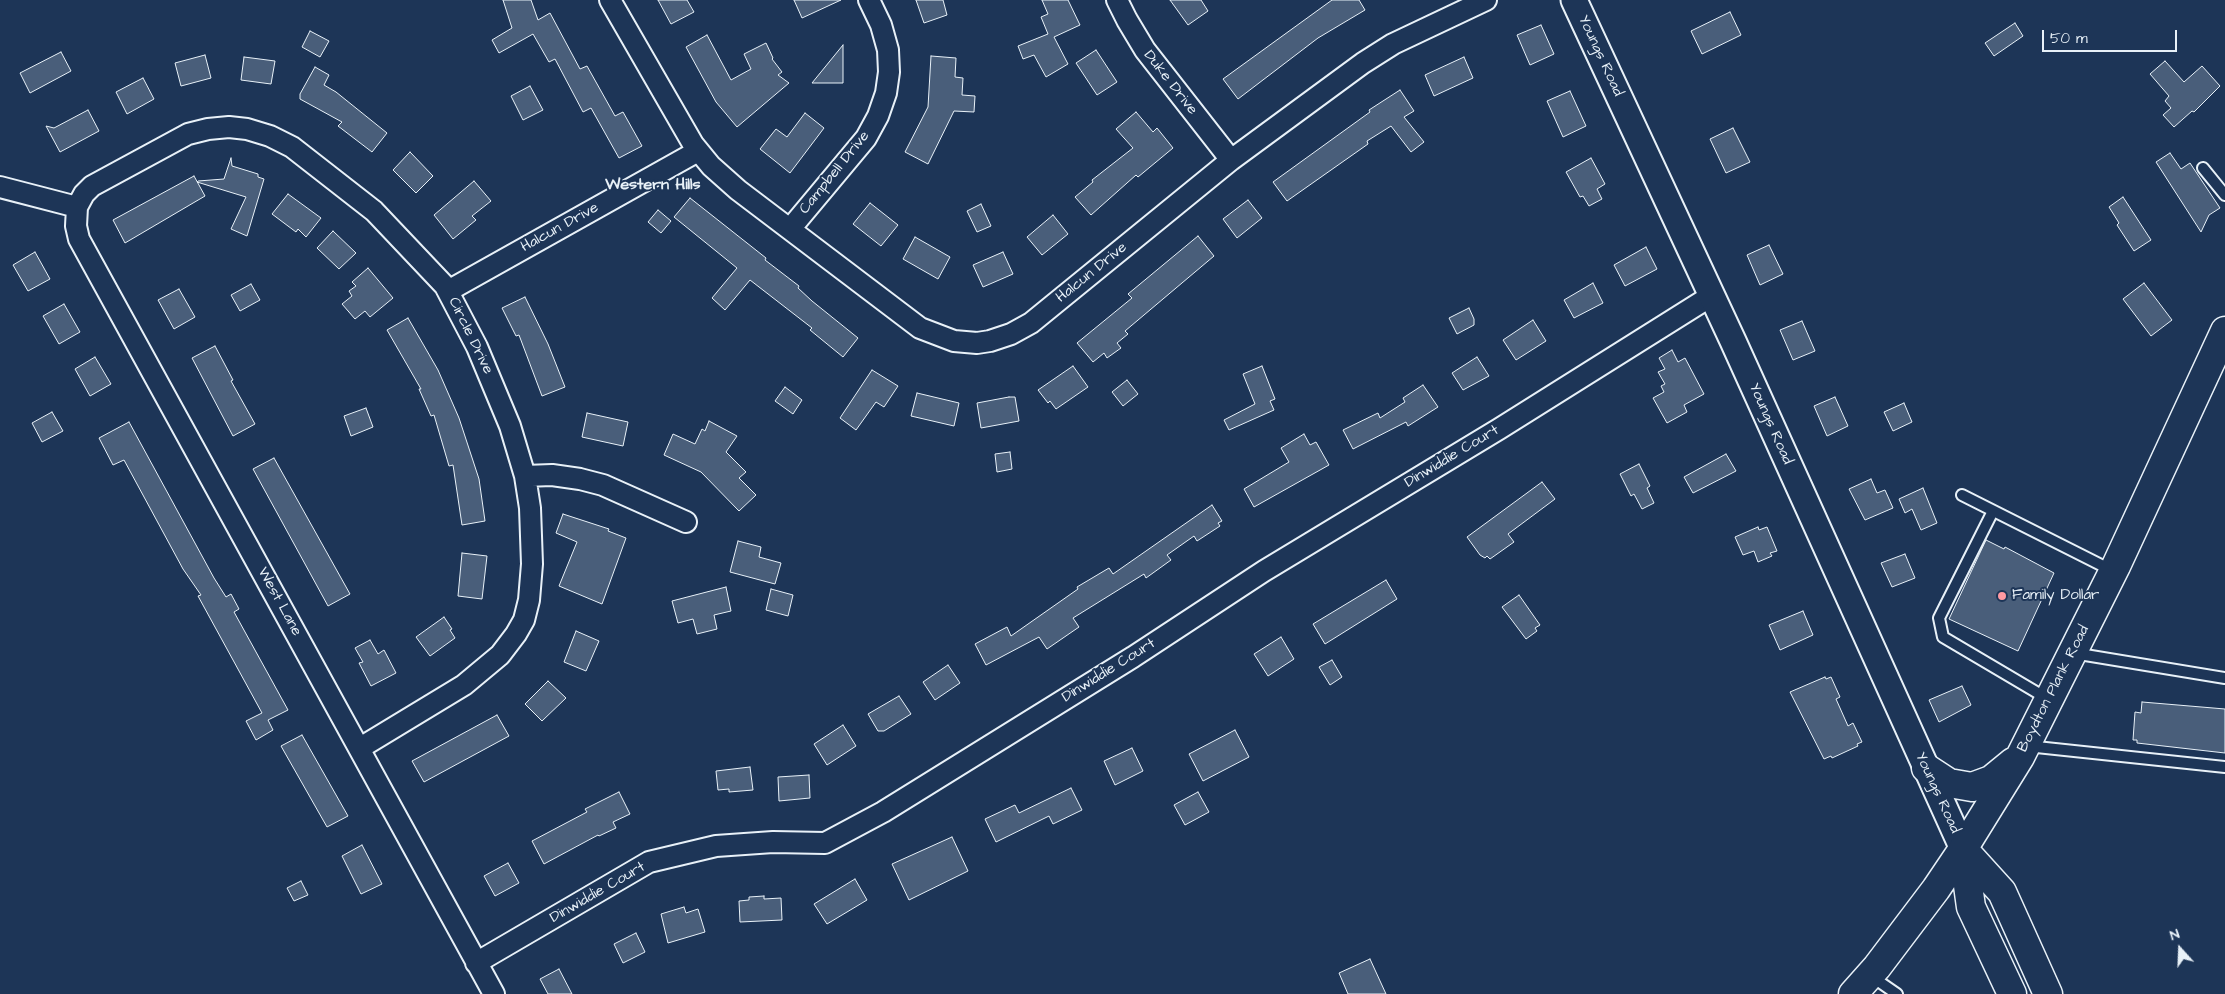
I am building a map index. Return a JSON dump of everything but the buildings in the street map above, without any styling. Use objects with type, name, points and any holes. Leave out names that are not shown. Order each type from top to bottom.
[{"type":"main road","name":"Boydton Plank Road","points":[[1861,985],[1936,889],[1963,849],[2022,751],[2113,572],[2225,331]]},
{"type":"main road","points":[[1926,768],[1949,783],[1972,787],[1991,780],[2022,751]]},
{"type":"main road","points":[[1963,849],[1971,908],[2012,994]]},
{"type":"main road","points":[[1963,849],[2002,892],[2048,994]]},
{"type":"street","name":"Halcun Drive","points":[[610,0],[698,152],[711,166],[738,190],[920,328],[954,340],[976,343],[990,341],[1011,334],[1031,323],[1231,160],[1363,63],[1393,44],[1486,0]]},
{"type":"street","name":"Campbell Drive","points":[[790,229],[866,138],[878,116],[886,93],[889,72],[888,50],[881,25],[869,0]]},
{"type":"street","name":"Duke Drive","points":[[1117,0],[1126,20],[1145,50],[1231,160]]},
{"type":"street","name":"Youngs Road","points":[[1574,0],[1963,849]]},
{"type":"street","name":"Circle Drive","points":[[78,207],[84,194],[92,186],[188,134],[208,129],[229,127],[247,129],[270,136],[292,147],[374,211],[448,290],[481,356],[510,426],[525,476],[530,508],[532,564],[529,600],[524,620],[500,655],[464,685],[360,748]]},
{"type":"street","name":"Halcun Drive","points":[[448,290],[698,152]]},
{"type":"street","points":[[0,187],[78,207]]},
{"type":"street","name":"West Lane","points":[[78,207],[76,226],[79,239],[494,994]]},
{"type":"street","name":"Dinwiddie Court","points":[[476,963],[649,862],[716,846],[773,842],[825,843],[883,812],[1133,657],[1264,570],[1499,429],[1711,296]]},
{"type":"street","points":[[525,476],[552,475],[603,485],[686,522]]},
{"type":"lane","points":[[2203,168],[2225,195]]},
{"type":"lane","points":[[1962,495],[2113,572]]},
{"type":"lane","points":[[1992,511],[1939,618],[1943,637],[2049,699]]},
{"type":"lane","points":[[2072,653],[2225,678]]},
{"type":"lane","points":[[2022,751],[2225,767]]},
{"type":"lane","points":[[1861,985],[1896,994]]},
{"type":"place","name":"Family Dollar","points":[[2002,596]]},
{"type":"district","name":"Western Hills","points":[[653,186]]}]
